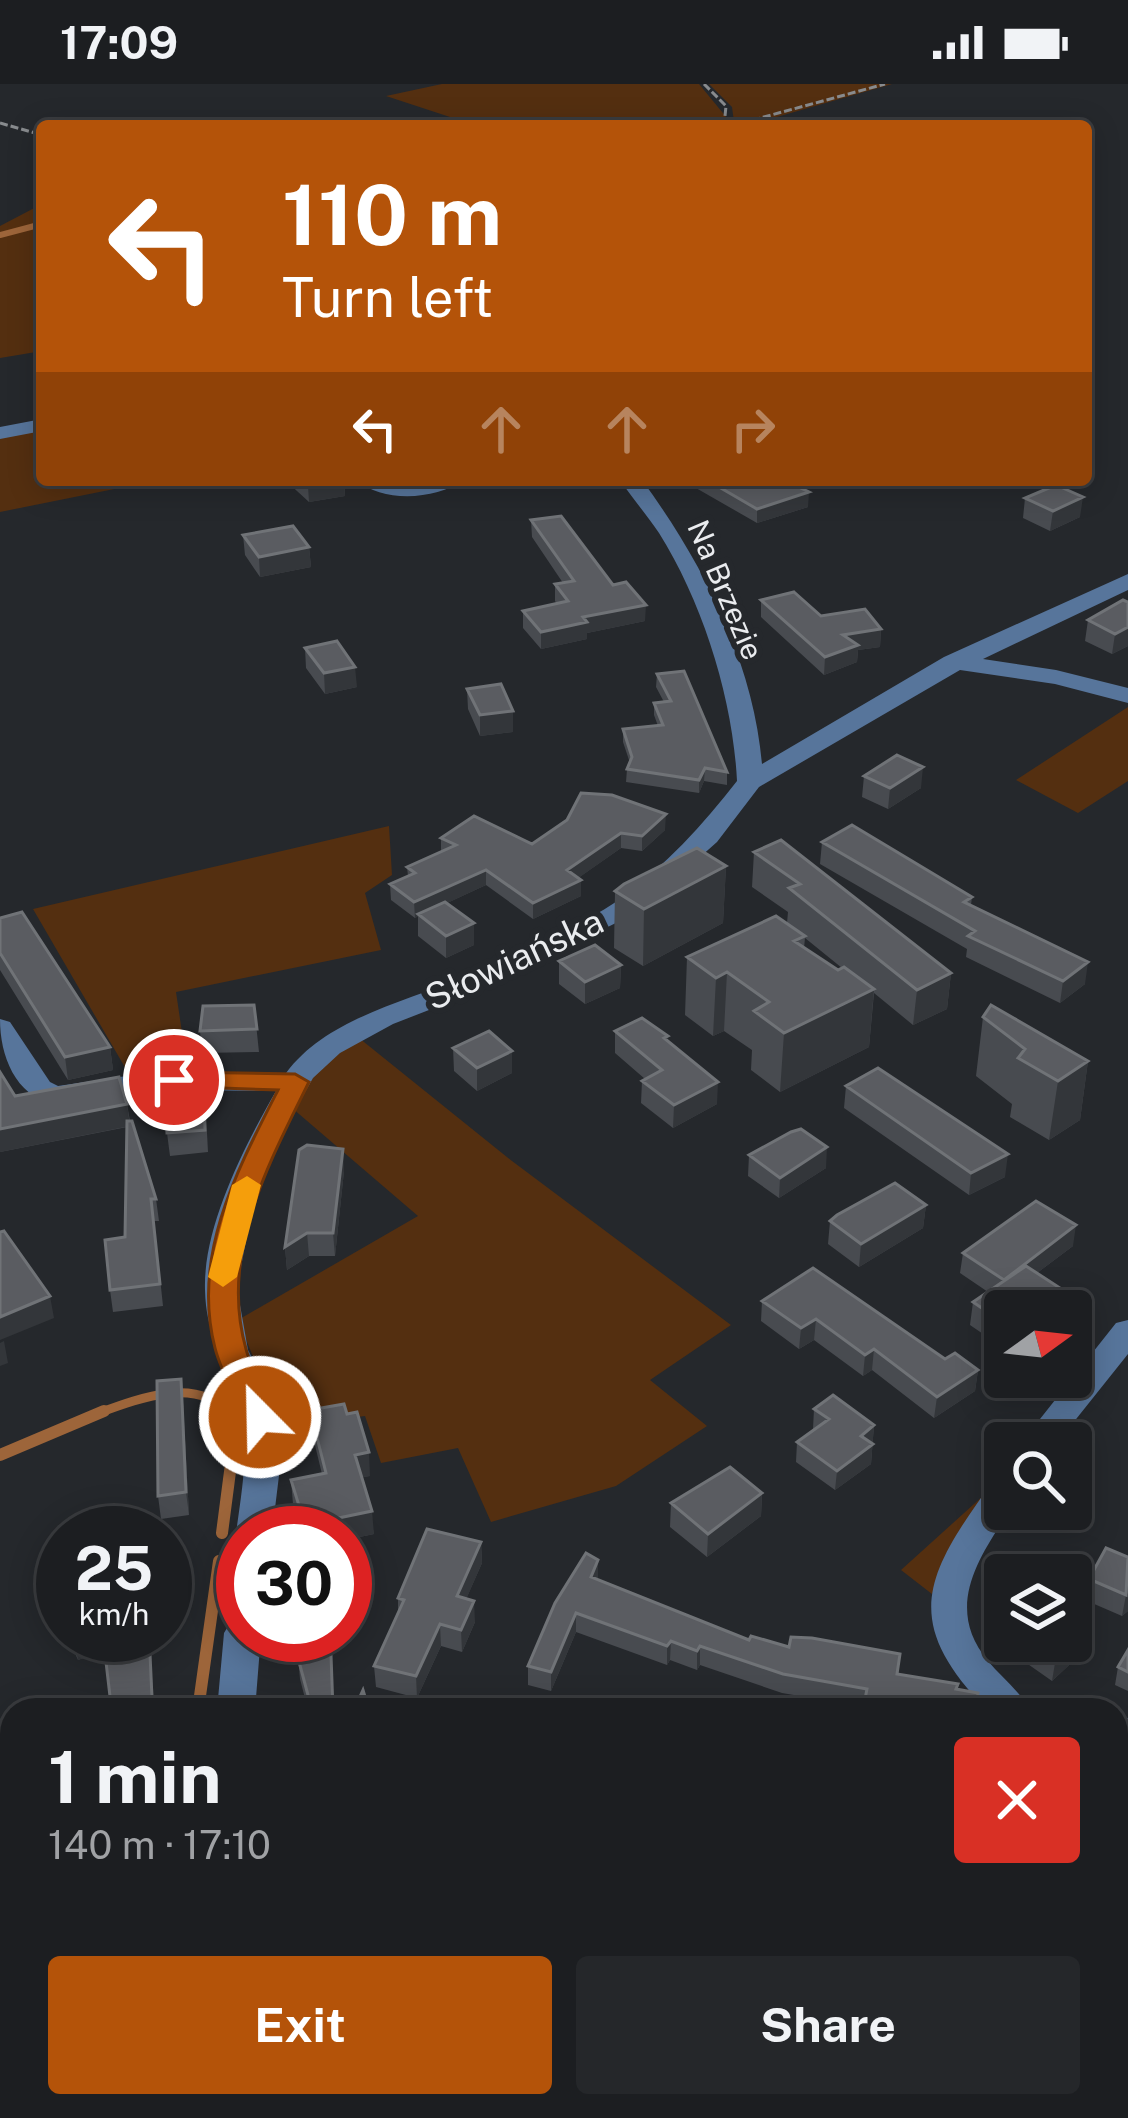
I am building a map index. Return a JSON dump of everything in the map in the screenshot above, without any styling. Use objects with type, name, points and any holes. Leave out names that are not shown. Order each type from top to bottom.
[{"type":"street","points":[[0,433],[36,425]]},
{"type":"street","points":[[380,486],[390,491],[418,486]]},
{"type":"street","name":"Na Brzezie","points":[[635,486],[672,536],[689,574],[752,755],[750,782]]},
{"type":"street","name":"Słowiańska","points":[[258,1506],[266,1451],[251,1388],[231,1350],[221,1288],[234,1219],[262,1142],[295,1082],[330,1046],[628,906],[708,836],[750,782],[953,662],[1128,581]]},
{"type":"street","points":[[953,662],[1056,677],[1128,696]]},
{"type":"street","points":[[745,732],[760,743],[780,747],[818,742]]},
{"type":"street","points":[[0,1028],[39,1089],[54,1096],[174,1080],[295,1082]]},
{"type":"street","points":[[1056,1422],[1128,1331]]},
{"type":"street","points":[[984,1524],[957,1568],[946,1622],[952,1638],[1001,1698]]},
{"type":"street","points":[[237,1698],[240,1662]]},
{"type":"path","points":[[704,84],[725,106],[727,120]]},
{"type":"path","points":[[750,120],[885,84]]},
{"type":"path","points":[[0,122],[36,133]]},
{"type":"shaded area","points":[[442,84],[699,84],[727,118],[445,120],[450,117],[386,96]]},
{"type":"shaded area","points":[[709,84],[892,84],[766,120],[734,120],[732,107]]},
{"type":"shaded area","points":[[36,207],[36,352],[0,358],[0,226]]},
{"type":"shaded area","points":[[36,429],[36,486],[129,486],[0,512],[0,436]]},
{"type":"shaded area","points":[[1128,707],[1128,781],[1078,813],[1016,780]]},
{"type":"shaded area","points":[[389,826],[392,875],[365,893],[381,950],[176,992],[188,1073],[130,1076],[33,909]]},
{"type":"shaded area","points":[[359,1038],[512,1161],[731,1325],[650,1380],[707,1426],[616,1486],[491,1522],[458,1448],[381,1463],[365,1416],[282,1427],[238,1320],[418,1216],[292,1108],[318,1069]]},
{"type":"shaded area","points":[[984,1495],[932,1594],[901,1570]]},
{"type":"building","points":[[717,486],[796,486],[809,492],[757,509]]},
{"type":"building","points":[[1054,486],[1083,497],[1053,511],[1025,498]]},
{"type":"building","points":[[561,516],[613,585],[626,582],[646,605],[583,617],[587,622],[541,632],[523,611],[568,601],[555,584],[574,581],[531,520]]},
{"type":"building","points":[[293,526],[309,547],[259,557],[243,535]]},
{"type":"building","points":[[794,592],[821,616],[865,609],[881,629],[843,635],[858,645],[825,657],[761,600]]},
{"type":"building","points":[[1123,600],[1128,602],[1128,627],[1115,634],[1088,620]]},
{"type":"building","points":[[337,641],[355,667],[324,673],[305,648]]},
{"type":"building","points":[[684,671],[727,772],[705,768],[699,780],[627,769],[632,757],[623,729],[663,725],[654,703],[671,701],[657,674]]},
{"type":"building","points":[[501,684],[513,711],[480,715],[467,689]]},
{"type":"building","points":[[897,755],[923,767],[890,788],[864,776]]},
{"type":"building","points":[[581,793],[612,795],[666,814],[642,836],[621,833],[567,870],[581,880],[533,903],[486,870],[414,902],[390,884],[415,873],[407,867],[456,845],[441,838],[474,816],[532,844],[567,820]]},
{"type":"building","points":[[852,825],[972,897],[964,902],[1088,962],[1063,981],[968,936],[975,931],[822,842]]},
{"type":"building","points":[[781,840],[951,973],[917,990],[789,888],[800,884],[754,852]]},
{"type":"building","points":[[697,848],[726,866],[644,909],[615,891],[624,884]]},
{"type":"building","points":[[445,902],[474,923],[446,936],[418,914]]},
{"type":"building","points":[[22,912],[110,1047],[65,1057],[0,953],[0,918]]},
{"type":"building","points":[[776,916],[805,936],[794,941],[874,989],[784,1033],[754,1011],[769,1002],[727,972],[716,978],[687,957]]},
{"type":"building","points":[[595,945],[621,965],[585,982],[559,961]]},
{"type":"building","points":[[254,1005],[257,1029],[200,1031],[203,1006]]},
{"type":"building","points":[[991,1005],[1088,1061],[1058,1081],[1018,1058],[1025,1049],[983,1017]]},
{"type":"building","points":[[642,1018],[718,1082],[674,1105],[642,1081],[662,1070],[615,1031]]},
{"type":"building","points":[[489,1031],[512,1051],[477,1068],[453,1048]]},
{"type":"building","points":[[878,1068],[1008,1154],[971,1173],[846,1086]]},
{"type":"building","points":[[0,1072],[15,1096],[119,1077],[127,1104],[0,1129]]},
{"type":"building","points":[[178,1072],[203,1072],[205,1130],[167,1133],[163,1077],[178,1076]]},
{"type":"building","points":[[127,1121],[132,1121],[156,1199],[151,1199],[160,1284],[110,1290],[105,1240],[125,1237]]},
{"type":"building","points":[[801,1129],[827,1147],[780,1178],[749,1155],[791,1132]]},
{"type":"building","points":[[307,1145],[343,1149],[333,1233],[307,1233],[285,1247],[299,1150]]},
{"type":"building","points":[[895,1183],[926,1205],[861,1244],[830,1221],[837,1215]]},
{"type":"building","points":[[1036,1201],[1076,1225],[1004,1280],[963,1253]]},
{"type":"building","points":[[4,1231],[50,1296],[0,1317],[0,1232]]},
{"type":"building","points":[[1026,1266],[1060,1288],[1057,1290],[991,1290]]},
{"type":"building","points":[[813,1268],[945,1359],[955,1353],[978,1370],[937,1397],[874,1349],[865,1355],[816,1319],[801,1328],[762,1301]]},
{"type":"building","points":[[181,1379],[186,1492],[158,1496],[157,1381]]},
{"type":"building","points":[[833,1395],[874,1425],[861,1436],[873,1444],[837,1471],[797,1442],[829,1419],[814,1409]]},
{"type":"building","points":[[344,1404],[347,1414],[357,1412],[369,1452],[355,1455],[370,1506],[299,1506],[291,1480],[326,1473],[310,1410]]},
{"type":"building","points":[[730,1467],[762,1493],[708,1534],[671,1503]]},
{"type":"building","points":[[427,1529],[481,1542],[457,1596],[474,1601],[461,1630],[440,1624],[416,1676],[374,1666],[404,1600],[398,1598]]},
{"type":"building","points":[[1106,1548],[1128,1557],[1126,1595],[1092,1580]]},
{"type":"building","points":[[586,1553],[598,1560],[591,1577],[749,1640],[751,1636],[789,1647],[791,1637],[812,1638],[900,1654],[897,1674],[958,1684],[956,1689],[978,1693],[977,1698],[865,1698],[867,1689],[783,1674],[700,1646],[697,1651],[671,1641],[667,1646],[576,1613],[551,1672],[528,1666],[555,1603]]},
{"type":"building","points":[[1128,1650],[1128,1672],[1118,1667]]},
{"type":"building","points":[[106,1662],[150,1662],[152,1698],[110,1698]]},
{"type":"building","points":[[299,1662],[331,1662],[333,1698],[309,1698]]},
{"type":"waterway","points":[[0,235],[36,226]]},
{"type":"waterway","points":[[100,1413],[148,1397],[184,1393],[201,1395],[230,1414]]},
{"type":"waterway","points":[[100,1413],[104,1411]]},
{"type":"waterway","points":[[0,1455],[100,1413]]},
{"type":"waterway","points":[[96,1414],[100,1413]]},
{"type":"waterway","points":[[230,1414],[234,1445]]},
{"type":"waterway","points":[[226,1506],[231,1464]]},
{"type":"waterway","points":[[200,1698],[216,1582]]},
{"type":"slow traffic","points":[[223,1277],[234,1219],[247,1185]]},
{"type":"route","points":[[174,1080],[295,1082],[262,1142],[234,1219],[221,1288],[231,1350],[260,1417]]}]
